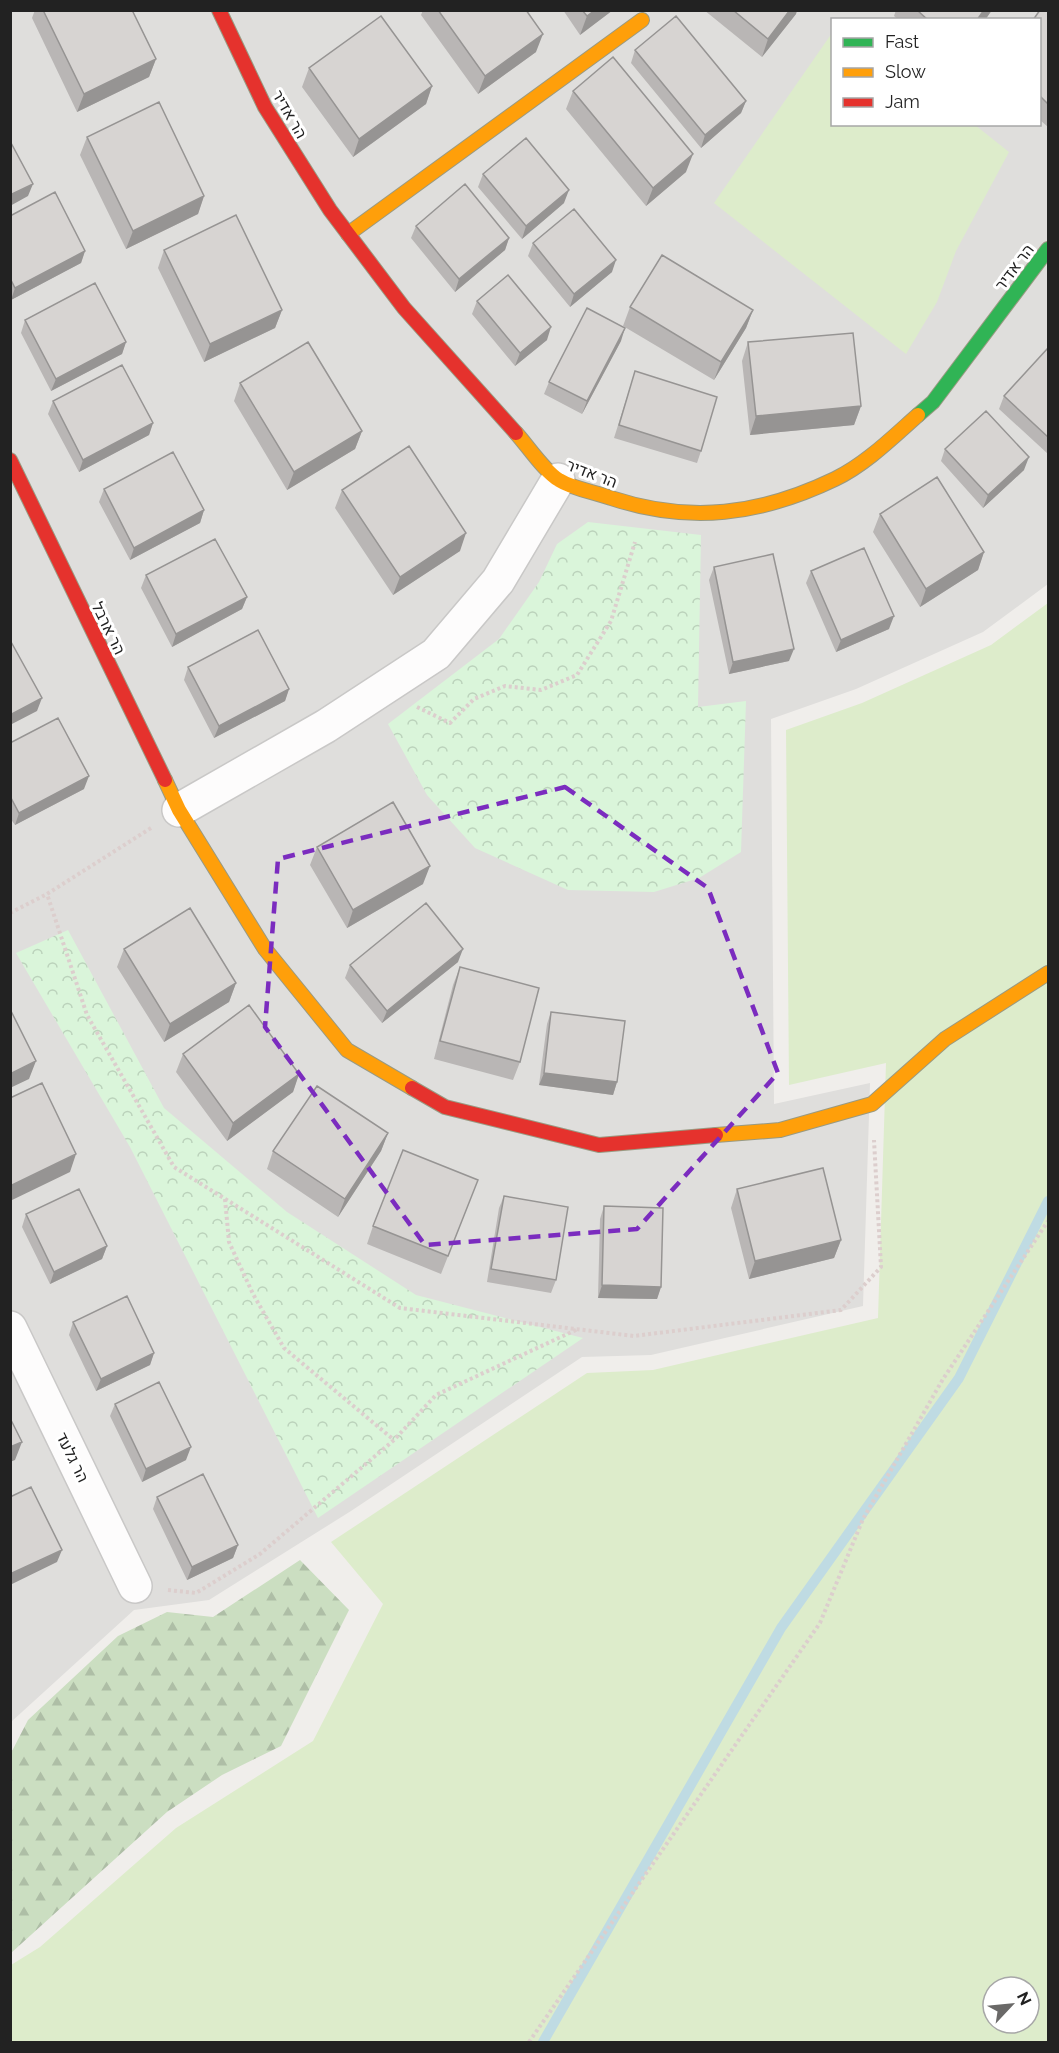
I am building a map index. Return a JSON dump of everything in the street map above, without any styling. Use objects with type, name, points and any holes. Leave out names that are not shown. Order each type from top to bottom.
[{"type":"street","name":"הר אדיר","points":[[219,10],[266,107],[330,210],[404,308],[558,480],[645,509],[687,514],[730,513],[784,499],[837,478],[882,446],[933,402],[1048,249]]},
{"type":"street","points":[[348,234],[642,20]]},
{"type":"street","name":"הר ארבל","points":[[10,460],[179,810],[265,949],[347,1050],[445,1107],[599,1145],[780,1130],[872,1104]]},
{"type":"street","points":[[179,810],[326,726],[436,654],[498,581],[558,480]]},
{"type":"street","points":[[872,1104],[945,1039],[1048,973]]},
{"type":"street","name":"הר גלעד","points":[[10,1328],[135,1586]]},
{"type":"path","points":[[381,690],[450,723],[474,699],[505,686],[541,690],[577,675],[611,621],[645,509]]},
{"type":"path","points":[[10,913],[47,894],[179,810]]},
{"type":"path","points":[[47,894],[87,1015],[174,1167],[400,1308],[634,1336],[842,1310],[881,1267],[872,1104]]},
{"type":"path","points":[[225,1199],[229,1242],[253,1294],[284,1348],[394,1440]]},
{"type":"path","points":[[529,2043],[820,1623],[869,1509],[943,1379],[1048,1221]]},
{"type":"path","points":[[135,1586],[196,1593],[260,1554],[394,1440],[436,1395],[578,1329]]},
{"type":"highlighted area","points":[[565,787],[708,888],[778,1073],[637,1229],[425,1245],[265,1027],[278,859]]},
{"type":"shaded area","points":[[11,11],[1048,11],[1048,584],[983,632],[856,689],[771,719],[774,1104],[870,1083],[863,1306],[651,1355],[582,1357],[351,1511],[209,1600],[134,1610],[11,1722]]},
{"type":"green space","points":[[831,34],[831,126],[976,126],[1009,152],[956,251],[937,302],[906,354],[714,203]]},
{"type":"green space","points":[[588,522],[701,535],[698,707],[746,701],[741,852],[699,878],[654,892],[568,890],[475,848],[427,795],[388,724],[499,639],[539,582],[557,544]]},
{"type":"green space","points":[[1048,603],[1048,2042],[11,2042],[11,1965],[40,1947],[176,1828],[313,1741],[383,1604],[331,1542],[587,1373],[653,1370],[878,1318],[886,1063],[789,1085],[786,730],[862,703],[991,645]]},
{"type":"green space","points":[[68,930],[164,1108],[287,1212],[416,1295],[583,1338],[318,1518],[130,1147],[16,953]]},
{"type":"green space","points":[[300,1560],[349,1610],[281,1746],[222,1775],[167,1812],[11,1953],[11,1753],[28,1720],[118,1636],[167,1612],[213,1617]]},
{"type":"building","points":[[43,10],[132,10],[156,59],[84,94]]},
{"type":"building","points":[[438,10],[526,10],[543,34],[485,76]]},
{"type":"building","points":[[582,10],[595,10],[587,16]]},
{"type":"building","points":[[733,10],[790,10],[768,39]]},
{"type":"building","points":[[917,10],[984,10],[978,18],[926,18]]},
{"type":"building","points":[[1040,10],[1048,10],[1048,104],[1041,97],[1041,18],[1034,18]]},
{"type":"building","points":[[381,16],[432,86],[359,139],[309,68]]},
{"type":"building","points":[[676,16],[746,101],[705,135],[635,50]]},
{"type":"building","points":[[613,57],[693,154],[653,188],[573,91]]},
{"type":"building","points":[[159,102],[204,196],[133,231],[87,137]]},
{"type":"building","points":[[526,138],[569,190],[526,226],[483,174]]},
{"type":"building","points":[[10,141],[33,184],[10,195]]},
{"type":"building","points":[[465,184],[509,238],[459,279],[416,226]]},
{"type":"building","points":[[55,192],[85,251],[15,288],[10,278],[10,216]]},
{"type":"building","points":[[574,209],[616,260],[574,294],[533,243]]},
{"type":"building","points":[[236,215],[282,310],[210,344],[164,250]]},
{"type":"building","points":[[662,255],[753,310],[721,362],[630,307]]},
{"type":"building","points":[[508,275],[551,327],[520,353],[477,301]]},
{"type":"building","points":[[95,283],[126,342],[56,379],[25,320]]},
{"type":"building","points":[[587,308],[625,328],[587,401],[549,382]]},
{"type":"building","points":[[853,333],[861,406],[756,416],[748,342]]},
{"type":"building","points":[[308,342],[362,431],[294,472],[240,383]]},
{"type":"building","points":[[1048,348],[1048,437],[1004,396]]},
{"type":"building","points":[[122,365],[153,423],[83,460],[53,401]]},
{"type":"building","points":[[635,371],[717,397],[701,451],[619,425]]},
{"type":"building","points":[[986,411],[1029,457],[988,495],[945,449]]},
{"type":"building","points":[[409,446],[466,533],[400,577],[342,490]]},
{"type":"building","points":[[173,452],[204,510],[134,548],[104,489]]},
{"type":"building","points":[[937,477],[984,552],[926,589],[880,514]]},
{"type":"building","points":[[215,539],[247,597],[176,634],[146,575]]},
{"type":"building","points":[[864,548],[894,616],[841,640],[811,571]]},
{"type":"building","points":[[773,554],[794,649],[733,662],[714,567]]},
{"type":"building","points":[[258,630],[289,689],[219,726],[188,667]]},
{"type":"building","points":[[10,640],[42,698],[10,715]]},
{"type":"building","points":[[58,718],[89,776],[19,813],[10,796],[10,743]]},
{"type":"building","points":[[393,802],[430,866],[353,910],[317,847]]},
{"type":"building","points":[[426,903],[463,949],[387,1011],[350,965]]},
{"type":"building","points":[[190,908],[236,983],[170,1024],[124,949]]},
{"type":"building","points":[[460,967],[539,988],[520,1062],[440,1041]]},
{"type":"building","points":[[249,1005],[299,1074],[233,1123],[183,1054]]},
{"type":"building","points":[[10,1009],[36,1061],[10,1074]]},
{"type":"building","points":[[551,1012],[625,1021],[617,1082],[544,1073]]},
{"type":"building","points":[[42,1083],[76,1154],[10,1186],[10,1098]]},
{"type":"building","points":[[317,1086],[388,1133],[345,1199],[273,1151]]},
{"type":"building","points":[[403,1150],[478,1180],[448,1256],[373,1226]]},
{"type":"building","points":[[823,1168],[841,1240],[755,1261],[737,1189]]},
{"type":"building","points":[[79,1189],[107,1246],[54,1272],[26,1214]]},
{"type":"building","points":[[504,1196],[568,1207],[556,1280],[491,1269]]},
{"type":"building","points":[[604,1206],[663,1208],[661,1287],[602,1285]]},
{"type":"building","points":[[127,1296],[154,1353],[101,1379],[73,1322]]},
{"type":"building","points":[[159,1382],[191,1447],[146,1469],[115,1404]]},
{"type":"building","points":[[10,1418],[22,1442],[10,1447]]},
{"type":"building","points":[[203,1474],[238,1545],[192,1567],[157,1497]]},
{"type":"building","points":[[31,1487],[62,1550],[10,1574],[10,1497]]},
{"type":"waterway","points":[[543,2042],[781,1628],[959,1378],[1048,1201]]},
{"type":"traffic: fast","points":[[918,415],[933,402],[1048,249]]},
{"type":"traffic: slow","points":[[348,234],[642,20]]},
{"type":"traffic: slow","points":[[516,433],[548,471],[571,486],[640,506],[669,511],[724,512],[779,501],[835,479],[868,458],[918,415]]},
{"type":"traffic: slow","points":[[165,780],[179,810],[265,949],[347,1050],[412,1088]]},
{"type":"traffic: slow","points":[[716,1135],[780,1130],[872,1104],[945,1039],[1048,973]]},
{"type":"traffic: jam","points":[[219,10],[265,107],[330,210],[404,308],[516,433]]},
{"type":"traffic: jam","points":[[10,460],[165,780]]},
{"type":"traffic: jam","points":[[412,1088],[445,1107],[599,1145],[716,1135]]}]
